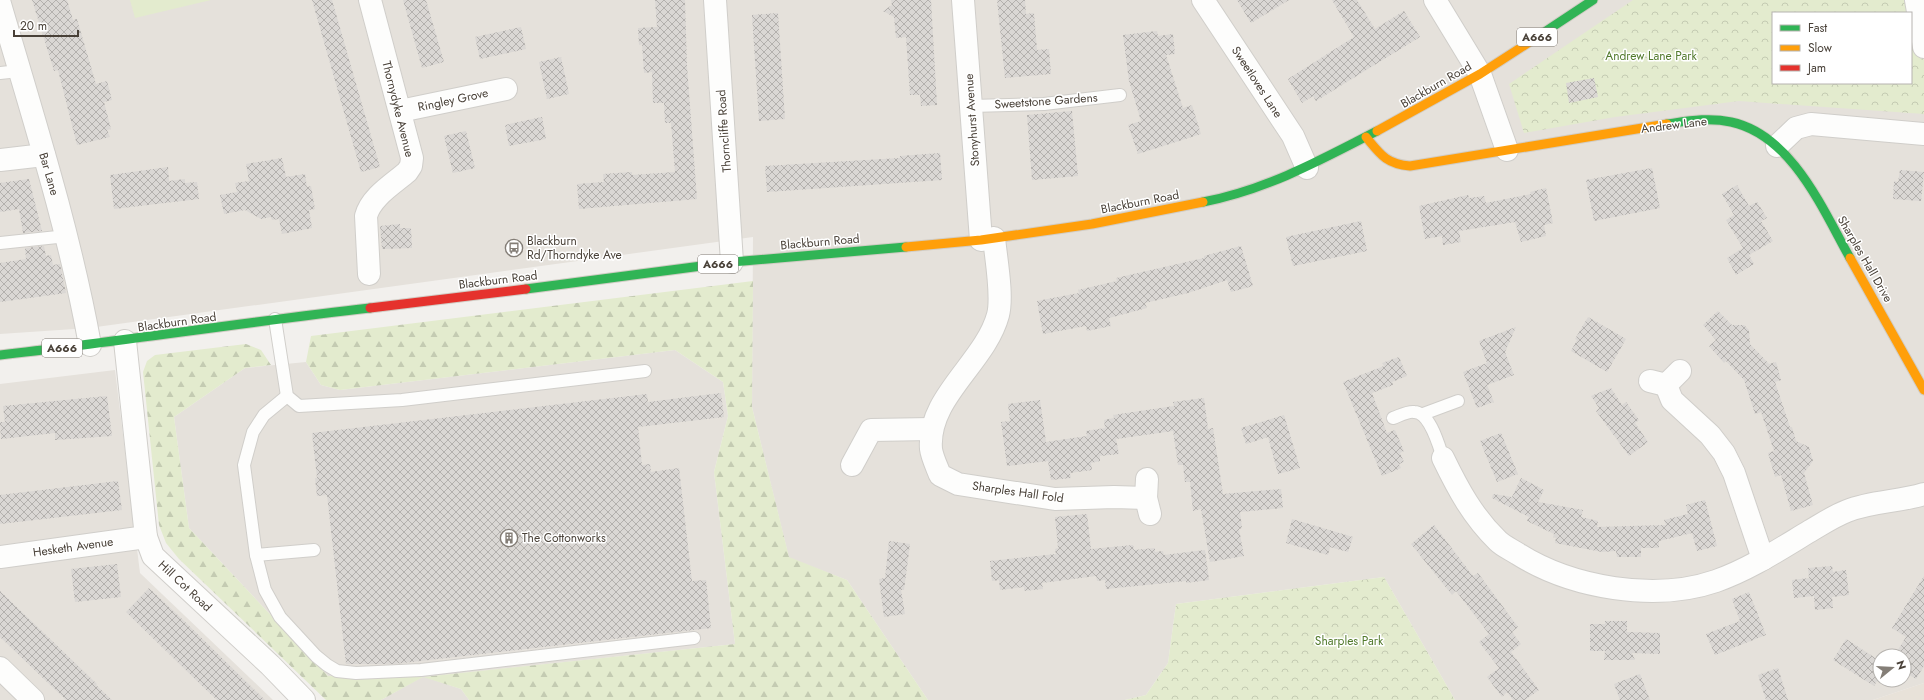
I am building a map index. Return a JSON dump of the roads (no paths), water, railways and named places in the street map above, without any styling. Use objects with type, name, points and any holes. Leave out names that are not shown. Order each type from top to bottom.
[{"type":"main road","name":"Blackburn Road","points":[[0,355],[125,341],[275,319],[374,308],[732,262],[988,239],[1092,224],[1209,200],[1258,187],[1307,168],[1420,109],[1480,74],[1593,0]]},
{"type":"main road","name":"Andrew Lane","points":[[1366,137],[1390,163],[1399,166],[1702,120],[1718,120],[1735,123],[1751,130],[1777,146]]},
{"type":"main road","name":"Sharples Hall Drive","points":[[1777,146],[1793,163],[1808,183],[1924,390]]},
{"type":"street","name":"Thornydyke Avenue","points":[[369,274],[366,216],[368,208],[407,172],[411,166],[412,158],[370,0]]},
{"type":"street","name":"Thorncliffe Road","points":[[715,0],[732,262]]},
{"type":"street","name":"Stonyhurst Avenue","points":[[964,0],[971,106],[988,239]]},
{"type":"street","name":"Sweetloves Lane","points":[[1203,0],[1293,136],[1307,168]]},
{"type":"street","points":[[1435,0],[1480,74],[1507,150]]},
{"type":"street","points":[[1916,0],[1924,47]]},
{"type":"street","name":"Bar Lane","points":[[0,4],[10,72],[44,155],[67,236],[81,293],[90,345]]},
{"type":"street","name":"Ringley Grove","points":[[400,111],[506,89]]},
{"type":"street","points":[[1777,146],[1796,128],[1811,124],[1924,134]]},
{"type":"street","points":[[0,160],[44,155]]},
{"type":"street","name":"Sharples Hall Fold","points":[[988,239],[999,288],[998,314],[990,335],[938,411],[931,429],[931,450],[940,475],[958,484],[1055,499],[1147,497]]},
{"type":"street","name":"Hill Cot Road","points":[[125,341],[146,537],[154,556],[270,665],[304,700]]},
{"type":"street","points":[[1666,379],[1672,400],[1710,435],[1724,453],[1734,473],[1763,559]]},
{"type":"street","points":[[852,465],[871,430],[931,429]]},
{"type":"street","points":[[1443,458],[1458,490],[1476,517],[1499,542],[1530,562],[1565,577],[1595,585],[1628,590],[1686,588],[1715,581],[1763,559],[1846,512],[1867,504],[1914,498],[1924,494]]},
{"type":"street","name":"Hesketh Avenue","points":[[0,556],[146,537]]},
{"type":"street","points":[[0,668],[33,700]]},
{"type":"lane","name":"Sweetstone Gardens","points":[[971,106],[1044,104],[1120,95]]},
{"type":"lane","points":[[0,243],[67,236]]},
{"type":"lane","points":[[275,319],[287,396],[299,406],[402,400],[645,371]]},
{"type":"lane","points":[[287,396],[264,415],[253,432],[244,465],[256,555],[265,590],[280,617],[316,656],[327,665],[338,670],[356,673],[421,670],[694,638]]},
{"type":"lane","points":[[1393,418],[1414,411],[1423,414],[1458,401]]},
{"type":"lane","points":[[1423,414],[1432,429],[1443,458]]},
{"type":"lane","points":[[256,555],[314,550]]},
{"type":"place","name":"Blackburn Rd/Thorndyke Ave","points":[[514,248]]},
{"type":"place","name":"The Cottonworks","points":[[509,538]]},
{"type":"park label","name":"Andrew Lane Park","points":[[1651,56]]},
{"type":"park label","name":"Sharples Park","points":[[1349,641]]}]
